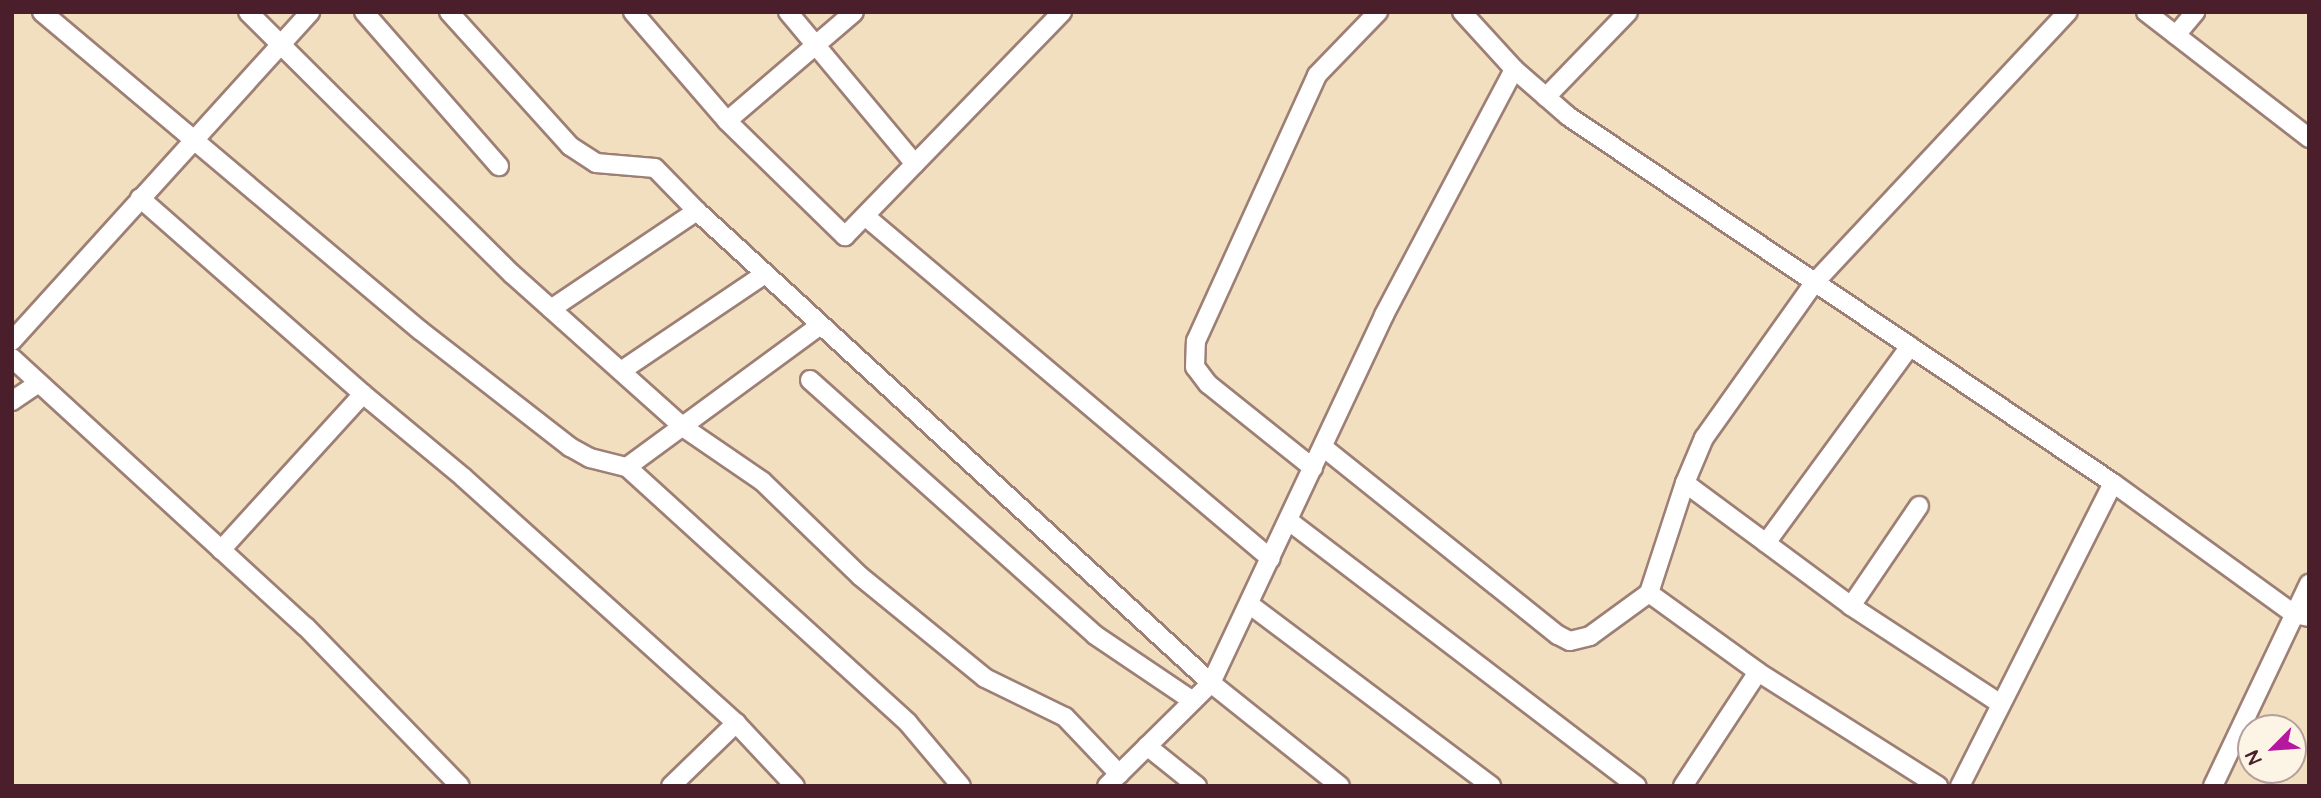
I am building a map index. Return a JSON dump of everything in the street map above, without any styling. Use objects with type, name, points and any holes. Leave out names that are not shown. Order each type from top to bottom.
[{"type":"street","points":[[42,12],[422,331],[570,447],[590,458],[627,467],[908,723],[961,786]]},
{"type":"street","points":[[248,12],[551,309],[621,372],[683,426],[762,481],[860,576],[985,678],[1065,717],[1113,780],[1211,683],[1384,315],[1514,69]]},
{"type":"street","points":[[12,341],[310,12]]},
{"type":"street","points":[[364,12],[499,166]]},
{"type":"street","points":[[449,12],[570,146],[596,163],[655,168],[697,211],[820,325],[1211,683],[1340,786]]},
{"type":"street","points":[[633,12],[727,121],[845,236],[1062,12]]},
{"type":"street","points":[[788,12],[915,164]]},
{"type":"street","points":[[727,121],[854,12]]},
{"type":"street","points":[[1313,468],[1208,384],[1195,367],[1196,341],[1317,75],[1378,12]]},
{"type":"street","points":[[1462,12],[1514,69],[1568,116],[2113,483],[2301,615]]},
{"type":"street","points":[[1546,97],[1628,12]]},
{"type":"street","points":[[1323,447],[1558,635],[1570,641],[1590,636],[1648,593],[1685,483],[1704,438],[1815,282],[2068,12]]},
{"type":"street","points":[[2146,12],[2309,138]]},
{"type":"street","points":[[2176,35],[2195,12]]},
{"type":"street","points":[[140,198],[363,394],[464,478],[736,723],[795,786]]},
{"type":"street","points":[[551,309],[697,211]]},
{"type":"street","points":[[865,216],[1271,559]]},
{"type":"street","points":[[621,372],[765,274]]},
{"type":"street","points":[[627,467],[820,325]]},
{"type":"street","points":[[1766,543],[1910,346]]},
{"type":"street","points":[[12,358],[306,627],[460,786]]},
{"type":"street","points":[[810,380],[1096,635],[1193,701]]},
{"type":"street","points":[[12,401],[39,383]]},
{"type":"street","points":[[221,550],[363,394]]},
{"type":"street","points":[[1685,483],[1851,606],[2001,704]]},
{"type":"street","points":[[1960,786],[2113,483]]},
{"type":"street","points":[[1851,606],[1919,506]]},
{"type":"street","points":[[1289,521],[1637,786]]},
{"type":"street","points":[[2213,786],[2301,615],[2309,584]]},
{"type":"street","points":[[1648,593],[1758,672],[1938,786]]},
{"type":"street","points":[[1249,604],[1491,786]]},
{"type":"street","points":[[1683,786],[1758,672]]},
{"type":"street","points":[[671,786],[736,723]]},
{"type":"street","points":[[1147,746],[1197,786]]}]
